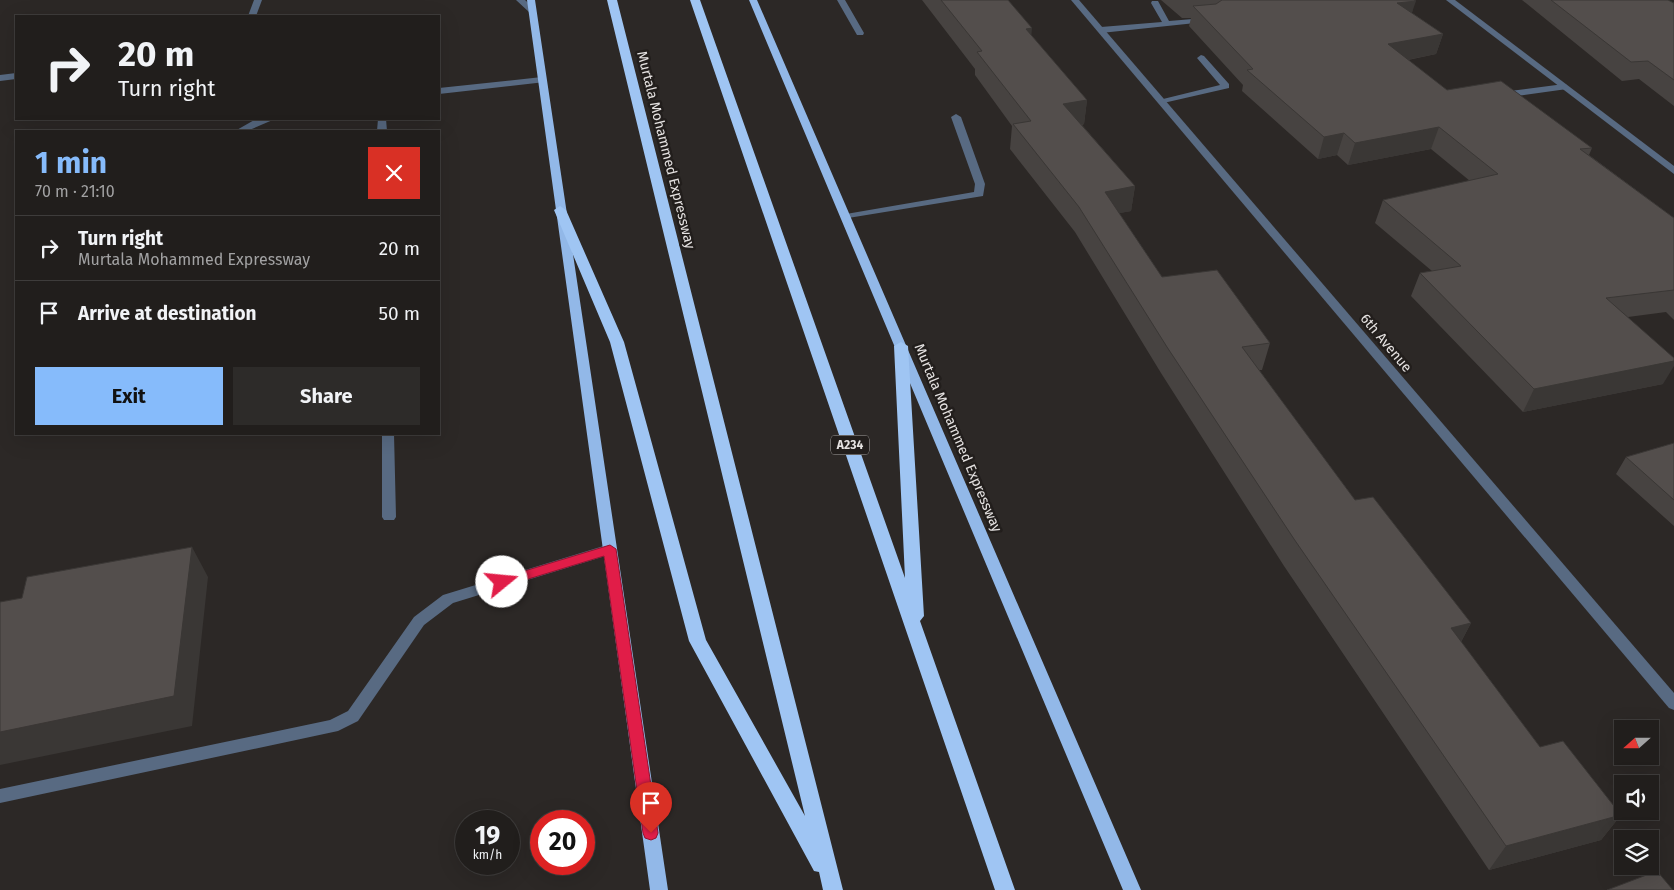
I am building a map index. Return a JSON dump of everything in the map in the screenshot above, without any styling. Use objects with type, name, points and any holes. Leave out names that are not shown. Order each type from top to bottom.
[{"type":"highway","name":"Murtala Mohammed Expressway","points":[[612,0],[832,886]]},
{"type":"highway","name":"A234","points":[[695,0],[1005,890]]},
{"type":"highway","name":"Murtala Mohammed Expressway","points":[[753,0],[1132,890]]},
{"type":"highway","points":[[532,5],[659,890]]},
{"type":"highway","points":[[560,210],[617,342],[698,641],[832,886]]},
{"type":"highway","points":[[901,346],[915,633]]},
{"type":"street","points":[[252,15],[258,0]]},
{"type":"street","points":[[520,0],[532,5]]},
{"type":"street","points":[[841,0],[860,33]]},
{"type":"street","name":"6th Avenue","points":[[1075,0],[1674,704]]},
{"type":"street","points":[[1450,0],[1674,171]]},
{"type":"street","points":[[1155,4],[1167,24]]},
{"type":"street","points":[[1101,30],[1212,20]]},
{"type":"street","points":[[1162,102],[1226,86],[1201,58]]},
{"type":"street","points":[[0,78],[15,76]]},
{"type":"street","points":[[440,91],[542,80]]},
{"type":"street","points":[[1494,95],[1564,87]]},
{"type":"street","points":[[846,217],[979,194],[980,184],[956,117]]},
{"type":"street","points":[[242,130],[264,120]]},
{"type":"street","points":[[388,435],[389,517]]},
{"type":"street","points":[[0,796],[333,726],[353,716],[418,621],[448,599],[610,549]]},
{"type":"building","points":[[941,0],[1008,0],[1032,28],[1026,29],[1087,100],[1063,104],[1135,186],[1105,192],[1162,277],[1217,270],[1270,343],[1242,347],[1355,500],[1373,497],[1471,623],[1451,628],[1540,747],[1563,741],[1614,806],[1614,817],[1506,846],[1294,539],[1167,347],[1079,207],[1013,124],[1031,121],[977,52],[982,51]]},
{"type":"building","points":[[1222,0],[1416,1],[1397,3],[1443,34],[1388,44],[1447,90],[1501,81],[1592,148],[1580,149],[1674,218],[1674,290],[1606,298],[1674,358],[1674,361],[1534,389],[1420,273],[1461,266],[1383,200],[1498,174],[1439,127],[1355,143],[1344,133],[1324,137],[1247,70],[1253,69],[1193,6],[1216,4]]},
{"type":"building","points":[[1551,0],[1668,0],[1674,3],[1674,80],[1648,61],[1631,62]]},
{"type":"building","points":[[1674,443],[1674,500],[1626,457]]},
{"type":"building","points":[[192,547],[174,696],[0,732],[0,602],[22,598],[27,577]]},
{"type":"building","points":[[1659,873],[1673,890],[1607,890],[1646,875],[1659,875]]},
{"type":"route","points":[[502,582],[610,549],[651,833]]}]
